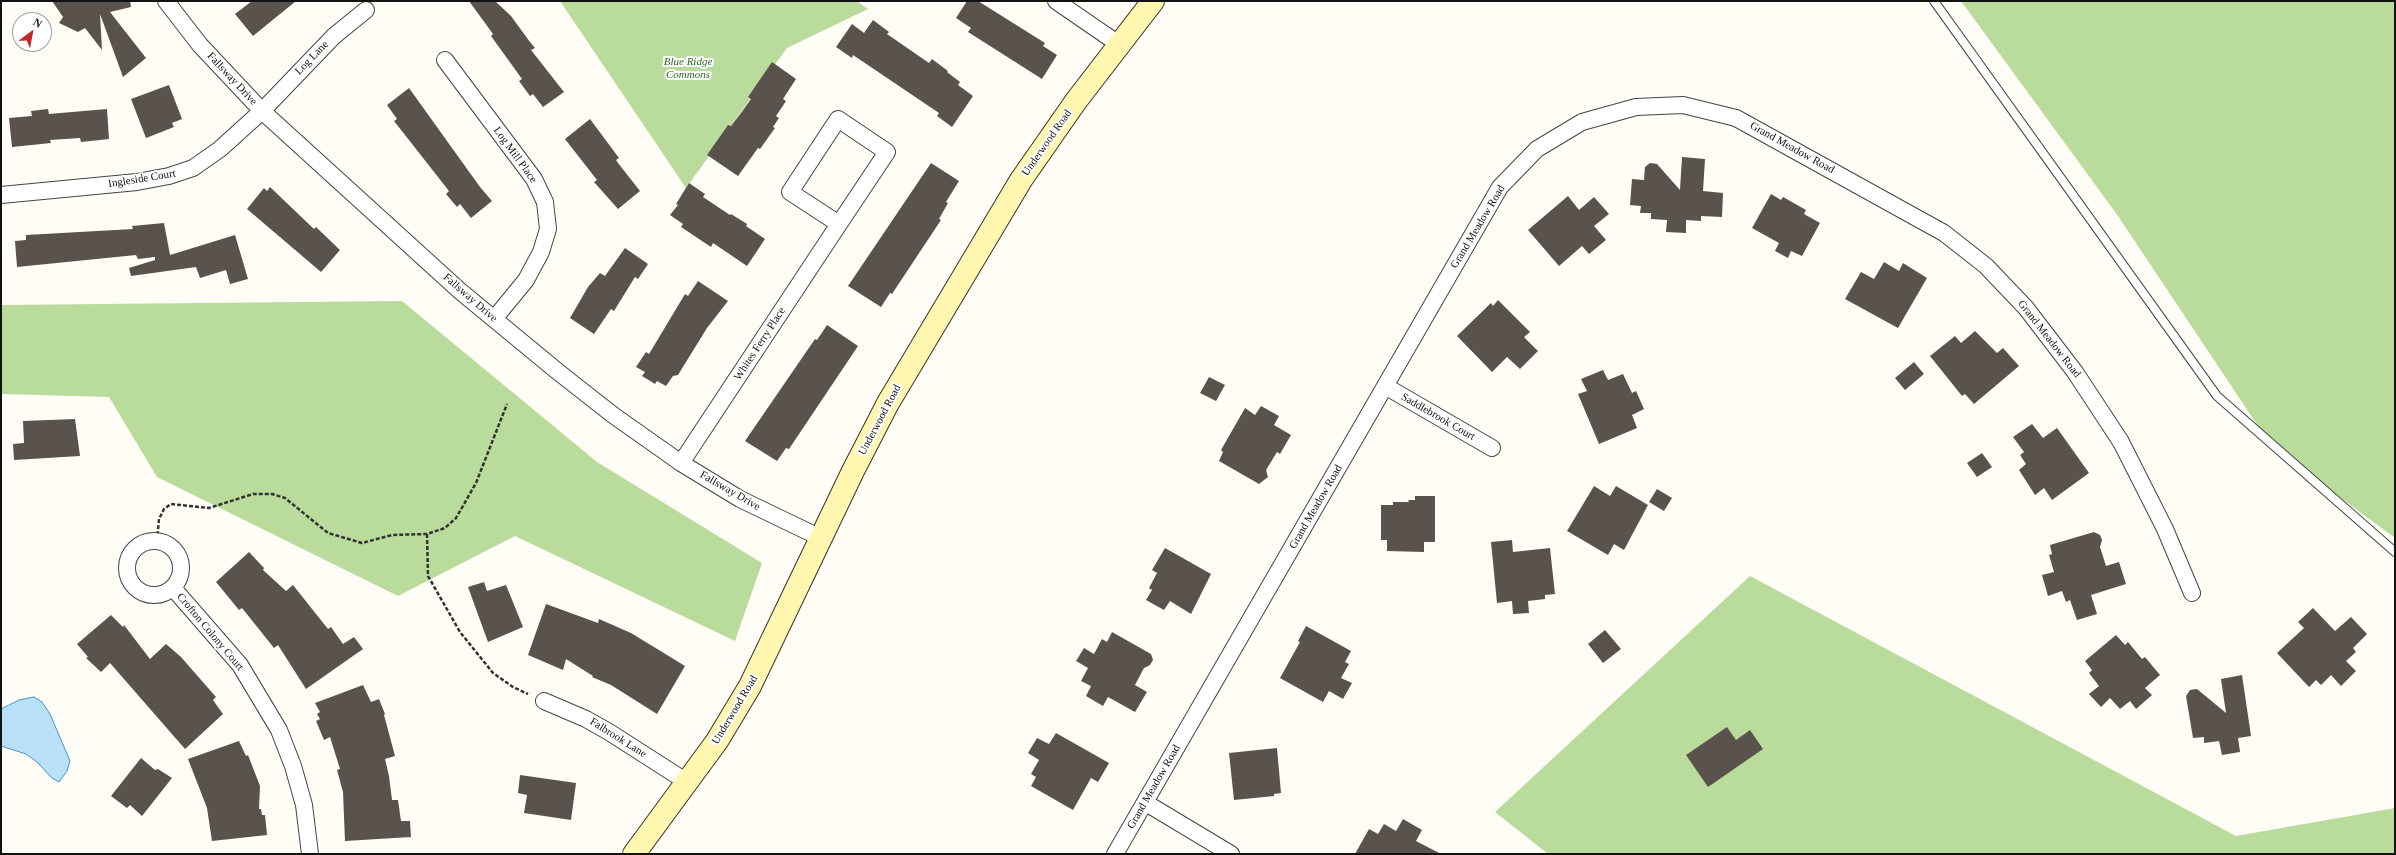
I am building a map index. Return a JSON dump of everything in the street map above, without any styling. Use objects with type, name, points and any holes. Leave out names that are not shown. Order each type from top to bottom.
[{"type":"street","name":"Fallsway Drive","points":[[166,1],[200,45],[262,112],[494,319],[614,415],[681,463],[740,498],[820,538]]},
{"type":"street","points":[[1056,1],[1120,45]]},
{"type":"street","name":"Underwood Road","points":[[634,854],[717,741],[750,686],[820,538],[888,403],[1017,186],[1076,101],[1153,1]]},
{"type":"street","name":"Log Lane","points":[[262,112],[334,36],[366,10]]},
{"type":"street","name":"Log Mill Place","points":[[444,60],[534,179],[546,202],[548,229],[541,252],[526,280],[494,319]]},
{"type":"street","name":"Grand Meadow Road","points":[[1115,854],[1146,803],[1500,187],[1537,149],[1582,122],[1636,107],[1683,105],[1736,118],[1944,233],[1986,266],[2026,308],[2075,372],[2120,442],[2164,529],[2192,594]]},
{"type":"street","name":"Ingleside Court","points":[[1,195],[137,182],[169,176],[193,168],[220,149],[262,112]]},
{"type":"street","name":"Whites Ferry Place","points":[[681,463],[887,152],[838,119],[790,192],[839,224]]},
{"type":"street","name":"Saddlebrook Court","points":[[1385,386],[1492,448]]},
{"type":"street","name":"Crofton Colony Court","points":[[147,541],[157,541],[170,545],[180,557],[182,567],[180,579],[173,588],[162,595],[143,594],[132,586],[127,575],[126,563],[130,554],[137,546],[147,541]]},
{"type":"street","name":"Crofton Colony Court","points":[[173,588],[240,665],[279,730],[294,766],[304,805],[310,854]]},
{"type":"street","name":"Falbrook Lane","points":[[544,701],[586,719],[609,732],[687,782]]},
{"type":"street","points":[[1146,803],[1231,854]]},
{"type":"lane","points":[[1934,1],[2217,396],[2395,552]]},
{"type":"path","points":[[157,541],[159,519],[164,509],[171,504],[209,508],[253,494],[272,494],[285,498],[328,533],[349,541],[362,543],[392,535],[427,534],[445,528],[456,518],[476,483],[507,404]]},
{"type":"path","points":[[427,534],[428,576],[460,632],[493,673],[513,687],[544,701]]},
{"type":"green space","name":"Blue Ridge Commons","points":[[560,1],[857,1],[868,9],[787,48],[686,188]]},
{"type":"green space","points":[[1961,1],[2395,1],[2395,538],[2272,447],[2118,216]]},
{"type":"green space","points":[[402,301],[597,462],[762,563],[735,641],[515,536],[398,596],[157,477],[109,397],[1,394],[1,305]]},
{"type":"green space","points":[[1750,576],[2236,836],[2395,808],[2395,854],[1548,854],[1495,812]]},
{"type":"water","points":[[34,697],[42,702],[50,714],[70,761],[67,771],[59,782],[52,778],[37,762],[26,754],[1,746],[1,709],[19,700]]},
{"type":"building","points":[[52,1],[130,1],[131,7],[110,12],[146,58],[123,77],[100,14],[102,50],[85,28],[78,32],[59,23],[63,17]]},
{"type":"building","points":[[252,1],[296,1],[253,36],[235,14]]},
{"type":"building","points":[[469,1],[495,1],[511,16],[535,48],[531,50],[564,92],[543,107],[533,94],[530,96],[519,81],[522,79],[491,36],[493,34]]},
{"type":"building","points":[[967,1],[978,1],[1045,43],[1043,46],[1057,55],[1042,79],[968,32],[971,28],[956,18]]},
{"type":"building","points":[[873,20],[889,32],[887,34],[929,63],[932,59],[948,71],[947,72],[960,82],[958,85],[973,96],[952,127],[937,116],[939,113],[853,55],[852,58],[836,47],[852,24],[864,33]]},
{"type":"building","points":[[772,62],[796,79],[783,99],[786,101],[776,116],[779,118],[773,127],[775,128],[760,149],[758,148],[738,176],[707,155],[728,125],[731,126],[751,99],[748,97]]},
{"type":"building","points":[[169,85],[182,119],[172,123],[174,127],[146,138],[131,99]]},
{"type":"building","points":[[409,88],[480,187],[492,201],[471,218],[460,204],[457,207],[446,194],[449,191],[394,121],[397,119],[387,105]]},
{"type":"building","points":[[48,109],[49,114],[107,109],[109,139],[81,142],[80,138],[50,140],[51,143],[12,147],[9,118],[32,116],[31,111]]},
{"type":"building","points":[[590,119],[619,158],[616,160],[618,163],[640,191],[618,209],[594,182],[597,180],[565,139]]},
{"type":"building","points":[[1682,157],[1705,159],[1703,191],[1723,193],[1722,217],[1701,216],[1701,221],[1686,220],[1686,233],[1666,232],[1667,220],[1651,219],[1651,213],[1640,213],[1641,206],[1630,205],[1632,179],[1644,180],[1645,167],[1650,163],[1657,164],[1680,190]]},
{"type":"building","points":[[931,163],[959,181],[946,202],[948,203],[939,219],[941,220],[892,294],[890,293],[881,307],[848,286]]},
{"type":"building","points":[[689,183],[705,194],[703,197],[730,215],[731,214],[747,224],[746,226],[765,239],[747,266],[713,243],[711,247],[681,227],[683,224],[670,215],[678,205],[676,204]]},
{"type":"building","points":[[270,187],[314,229],[316,227],[340,250],[321,272],[247,209],[264,188],[267,191]]},
{"type":"building","points":[[1771,194],[1781,200],[1783,197],[1806,210],[1804,214],[1820,223],[1802,256],[1791,251],[1788,258],[1775,251],[1779,243],[1752,228]]},
{"type":"building","points":[[1568,196],[1579,210],[1594,197],[1609,214],[1594,226],[1606,240],[1589,254],[1582,246],[1559,266],[1528,230]]},
{"type":"building","points":[[164,223],[170,255],[235,235],[248,279],[230,284],[226,270],[200,278],[196,267],[131,276],[129,268],[155,260],[155,257],[138,259],[136,255],[17,267],[15,241],[26,240],[26,235],[133,229],[132,226]]},
{"type":"building","points":[[625,248],[648,264],[638,279],[635,277],[614,311],[611,309],[594,334],[570,318],[588,287],[600,273],[605,276]]},
{"type":"building","points":[[1884,262],[1899,271],[1903,263],[1927,278],[1898,328],[1845,299],[1861,272],[1874,279]]},
{"type":"building","points":[[698,281],[728,301],[707,328],[678,375],[673,376],[666,386],[657,381],[655,384],[642,376],[645,372],[636,367],[646,352],[649,354],[685,294],[688,296]]},
{"type":"building","points":[[1498,300],[1530,332],[1524,337],[1538,351],[1520,369],[1507,357],[1492,372],[1457,336],[1491,303],[1493,306]]},
{"type":"building","points":[[827,325],[858,346],[789,449],[786,448],[777,461],[745,441],[815,339],[817,340]]},
{"type":"building","points":[[1975,331],[1997,353],[2003,348],[2019,366],[1974,404],[1965,394],[1962,396],[1930,356],[1955,336],[1961,343]]},
{"type":"building","points":[[1914,362],[1924,374],[1905,390],[1895,378]]},
{"type":"building","points":[[1603,370],[1608,380],[1623,374],[1632,393],[1636,391],[1644,409],[1632,415],[1637,428],[1599,444],[1578,394],[1587,391],[1581,379]]},
{"type":"building","points":[[1209,377],[1225,385],[1216,401],[1200,393]]},
{"type":"building","points":[[1261,406],[1279,416],[1274,425],[1291,435],[1280,454],[1277,452],[1266,470],[1268,477],[1259,484],[1219,461],[1223,452],[1221,450],[1245,408],[1255,415]]},
{"type":"building","points":[[75,419],[80,456],[14,460],[13,444],[24,443],[23,421]]},
{"type":"building","points":[[2032,424],[2043,438],[2057,428],[2089,473],[2052,500],[2044,488],[2035,495],[2019,470],[2026,464],[2020,455],[2024,452],[2013,437]]},
{"type":"building","points":[[1982,453],[1992,467],[1977,477],[1967,463]]},
{"type":"building","points":[[1594,486],[1610,496],[1616,486],[1648,505],[1624,550],[1614,544],[1608,555],[1567,531]]},
{"type":"building","points":[[1657,489],[1672,498],[1664,511],[1649,502]]},
{"type":"building","points":[[1415,496],[1435,496],[1435,542],[1424,542],[1424,552],[1387,551],[1387,540],[1381,540],[1381,505],[1393,505],[1393,502],[1409,502],[1408,500],[1415,500]]},
{"type":"building","points":[[2094,532],[2100,535],[2102,540],[2100,547],[2106,566],[2119,562],[2126,584],[2091,595],[2097,614],[2077,620],[2070,600],[2066,602],[2062,591],[2048,596],[2042,575],[2054,572],[2049,555],[2052,554],[2050,545]]},
{"type":"building","points":[[1512,540],[1513,552],[1550,548],[1555,594],[1545,595],[1545,599],[1528,601],[1529,613],[1513,614],[1512,601],[1497,603],[1491,542]]},
{"type":"building","points":[[1165,548],[1211,574],[1191,614],[1170,601],[1164,610],[1146,600],[1152,590],[1149,588],[1157,573],[1152,570]]},
{"type":"building","points":[[249,552],[264,568],[263,570],[286,591],[293,585],[328,629],[331,627],[343,644],[354,637],[363,649],[306,689],[278,645],[274,648],[242,608],[239,610],[216,582]]},
{"type":"building","points":[[484,582],[487,591],[506,585],[523,627],[488,642],[468,587]]},
{"type":"building","points":[[546,604],[598,623],[599,619],[631,633],[685,666],[657,714],[611,685],[592,677],[593,676],[566,659],[563,670],[528,655]]},
{"type":"building","points":[[2313,608],[2335,631],[2351,617],[2367,634],[2353,648],[2356,652],[2346,661],[2356,671],[2341,686],[2331,675],[2321,685],[2316,680],[2309,687],[2277,653],[2304,628],[2298,622]]},
{"type":"building","points":[[111,615],[123,627],[124,625],[150,659],[166,644],[181,657],[216,697],[213,700],[223,714],[185,749],[110,663],[101,672],[86,658],[88,657],[77,644]]},
{"type":"building","points":[[1306,626],[1351,651],[1345,662],[1349,664],[1341,678],[1352,683],[1343,699],[1329,691],[1323,702],[1280,678],[1300,642],[1298,641]]},
{"type":"building","points":[[1605,630],[1621,649],[1603,663],[1588,644]]},
{"type":"building","points":[[1112,632],[1151,654],[1153,660],[1150,665],[1144,668],[1135,685],[1147,692],[1135,712],[1108,697],[1103,706],[1086,696],[1091,686],[1081,681],[1088,668],[1076,661],[1084,648],[1094,654],[1102,639],[1107,642]]},
{"type":"building","points":[[2116,635],[2125,645],[2128,642],[2142,659],[2145,657],[2160,675],[2145,688],[2152,695],[2136,709],[2130,701],[2120,709],[2110,698],[2101,707],[2089,694],[2099,686],[2089,673],[2092,670],[2085,661]]},
{"type":"building","points":[[2242,675],[2251,736],[2238,738],[2240,752],[2222,755],[2219,741],[2204,743],[2204,737],[2193,738],[2186,696],[2190,690],[2197,689],[2226,713],[2221,679]]},
{"type":"building","points":[[363,685],[371,702],[379,699],[385,714],[384,715],[395,756],[385,759],[392,800],[398,800],[401,821],[410,821],[411,837],[345,841],[343,792],[337,770],[340,769],[330,737],[324,740],[316,721],[320,719],[317,714],[320,712],[315,703]]},
{"type":"building","points":[[1727,727],[1736,740],[1750,730],[1763,749],[1708,787],[1686,755]]},
{"type":"building","points":[[1056,733],[1109,763],[1098,782],[1091,778],[1073,810],[1031,786],[1036,777],[1031,774],[1039,760],[1028,753],[1037,738],[1049,744]]},
{"type":"building","points":[[239,741],[246,756],[248,755],[260,786],[259,809],[261,809],[262,815],[265,815],[267,835],[212,841],[207,808],[188,759]]},
{"type":"building","points":[[1277,748],[1281,793],[1274,794],[1274,796],[1234,800],[1229,753]]},
{"type":"building","points":[[141,758],[155,770],[158,769],[172,778],[142,816],[130,805],[127,808],[111,796]]},
{"type":"building","points":[[520,775],[576,783],[571,820],[524,813],[527,795],[518,793]]},
{"type":"building","points":[[1403,819],[1422,830],[1416,841],[1441,854],[1355,854],[1369,829],[1378,834],[1384,824],[1396,831]]}]
